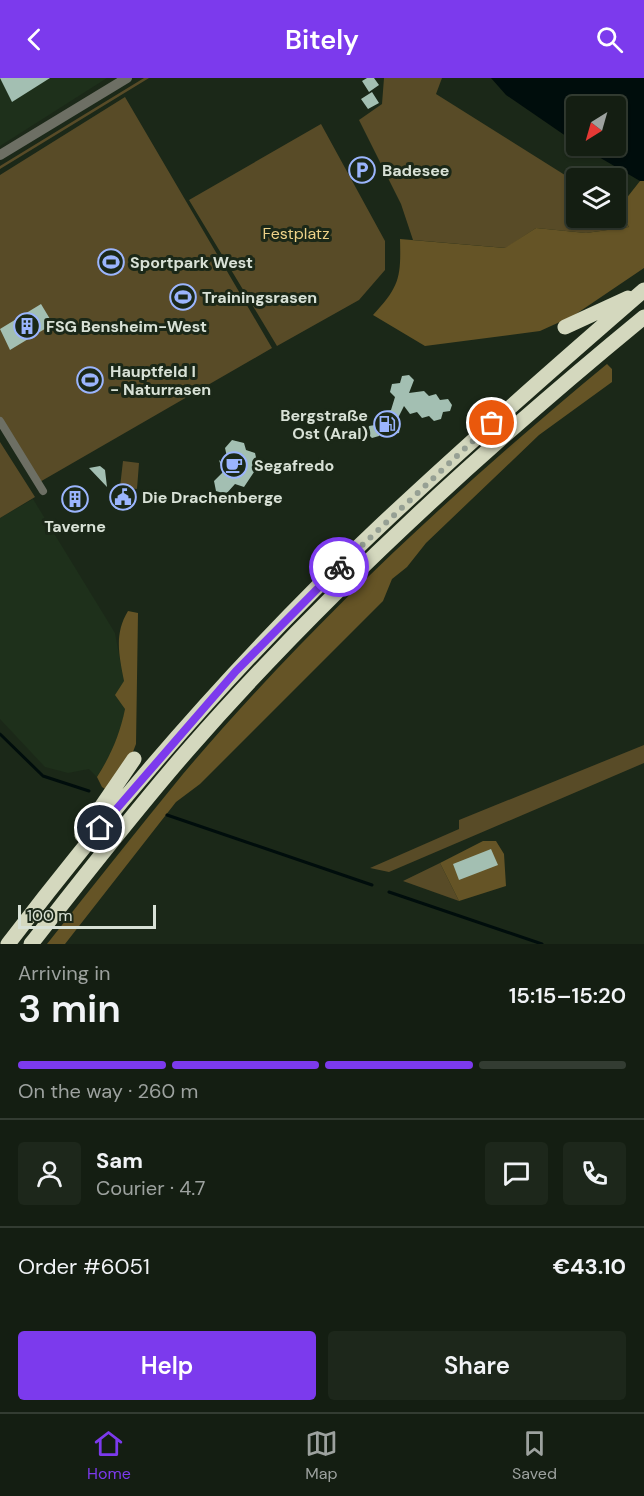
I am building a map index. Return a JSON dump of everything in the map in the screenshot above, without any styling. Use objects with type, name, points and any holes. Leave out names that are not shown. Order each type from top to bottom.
[{"type":"highway","points":[[565,327],[644,290]]},
{"type":"highway","points":[[8,944],[70,862],[236,671],[371,535],[476,437],[644,290]]},
{"type":"highway","points":[[31,944],[189,750],[306,625],[394,537],[488,450],[644,317]]},
{"type":"highway","points":[[70,862],[75,844],[134,759]]},
{"type":"street","points":[[0,156],[127,78]]},
{"type":"street","points":[[0,421],[43,491]]},
{"type":"shaded area","points":[[0,78],[107,78],[0,146]]},
{"type":"shaded area","points":[[491,78],[644,78],[644,181],[626,173],[626,168],[618,168],[597,156],[626,156],[626,96],[566,96],[566,136],[506,95]]},
{"type":"shaded area","points":[[640,181],[644,181],[644,268],[573,316],[540,331],[425,346],[373,315],[389,296],[397,280],[400,239],[505,248],[536,228],[586,233],[626,228],[629,227],[626,222],[626,199]]},
{"type":"shaded area","points":[[607,364],[612,369],[612,382],[539,435],[426,543],[407,567],[392,579],[383,601],[200,784],[176,802],[65,944],[47,944],[183,774],[281,665],[440,509]]},
{"type":"shaded area","points":[[33,499],[115,633],[124,681],[125,709],[121,729],[97,777],[89,769],[68,773],[45,767],[0,719],[0,518]]},
{"type":"shaded area","points":[[128,611],[138,613],[136,744],[126,770],[108,791],[102,787],[97,777],[114,744],[125,709],[115,695],[124,681],[119,653],[119,636]]},
{"type":"shaded area","points":[[483,841],[496,841],[504,854],[506,886],[459,901],[440,863]]},
{"type":"green space","points":[[144,78],[149,78],[0,169],[0,166]]},
{"type":"green space","points":[[384,78],[442,78],[436,94],[566,176],[566,228],[622,228],[586,233],[536,228],[506,248],[413,240],[401,204],[359,120],[382,104]]},
{"type":"green space","name":"Sportpark West","points":[[125,97],[272,348],[38,483],[0,418],[0,175]]},
{"type":"green space","name":"Festplatz","points":[[321,124],[385,241],[385,270],[359,300],[277,346],[189,200]]},
{"type":"green space","points":[[0,442],[35,497],[0,518]]},
{"type":"green space","points":[[123,461],[139,463],[137,489],[120,487]]},
{"type":"green space","points":[[644,745],[644,763],[389,872],[370,868],[459,829],[459,820]]},
{"type":"green space","points":[[440,863],[459,901],[403,881]]},
{"type":"building","points":[[0,78],[50,78],[12,102]]},
{"type":"building","points":[[374,78],[379,85],[369,92],[362,81]]},
{"type":"building","points":[[372,92],[379,103],[368,109],[361,99]]},
{"type":"building","name":"FSG Bensheim-West","points":[[41,304],[53,324],[10,350],[0,329]]},
{"type":"building","points":[[409,375],[414,380],[409,393],[424,391],[429,396],[436,394],[440,400],[448,399],[452,405],[450,411],[443,412],[441,419],[434,421],[429,416],[422,418],[417,412],[410,414],[404,406],[396,422],[400,427],[399,433],[391,434],[382,425],[379,436],[372,438],[367,433],[369,426],[381,424],[376,419],[384,417],[386,411],[391,410],[395,397],[390,392],[392,384],[400,383],[402,376]]},
{"type":"building","points":[[232,440],[244,443],[246,450],[255,453],[258,466],[244,487],[235,484],[226,494],[216,491],[214,481],[223,472],[219,460],[230,470],[225,448]]},
{"type":"building","points":[[100,466],[105,470],[107,487],[89,468]]},
{"type":"building","name":"Taverne","points":[[81,488],[87,498],[69,509],[63,499]]},
{"type":"building","points":[[491,849],[498,865],[459,880],[453,864]]},
{"type":"waterway","points":[[0,734],[43,776],[89,791]]},
{"type":"waterway","points":[[167,815],[372,885]]},
{"type":"waterway","points":[[389,892],[542,944]]},
{"type":"way so far","points":[[339,567],[492,423]]},
{"type":"place","name":"Badesee","points":[[362,170]]},
{"type":"place","name":"Sportpark West","points":[[111,262]]},
{"type":"place","name":"Trainingsrasen","points":[[183,297]]},
{"type":"place","name":"FSG Bensheim-West","points":[[27,326]]},
{"type":"place","name":"Hauptfeld I - Naturrasen","points":[[90,380]]},
{"type":"place","name":"Bergstraße Ost (Aral)","points":[[387,424]]},
{"type":"place","name":"Segafredo","points":[[234,465]]},
{"type":"place","name":"Die Drachenberge","points":[[123,497]]},
{"type":"place","name":"Taverne","points":[[75,499]]},
{"type":"route","points":[[100,828],[236,671],[339,567]]}]
